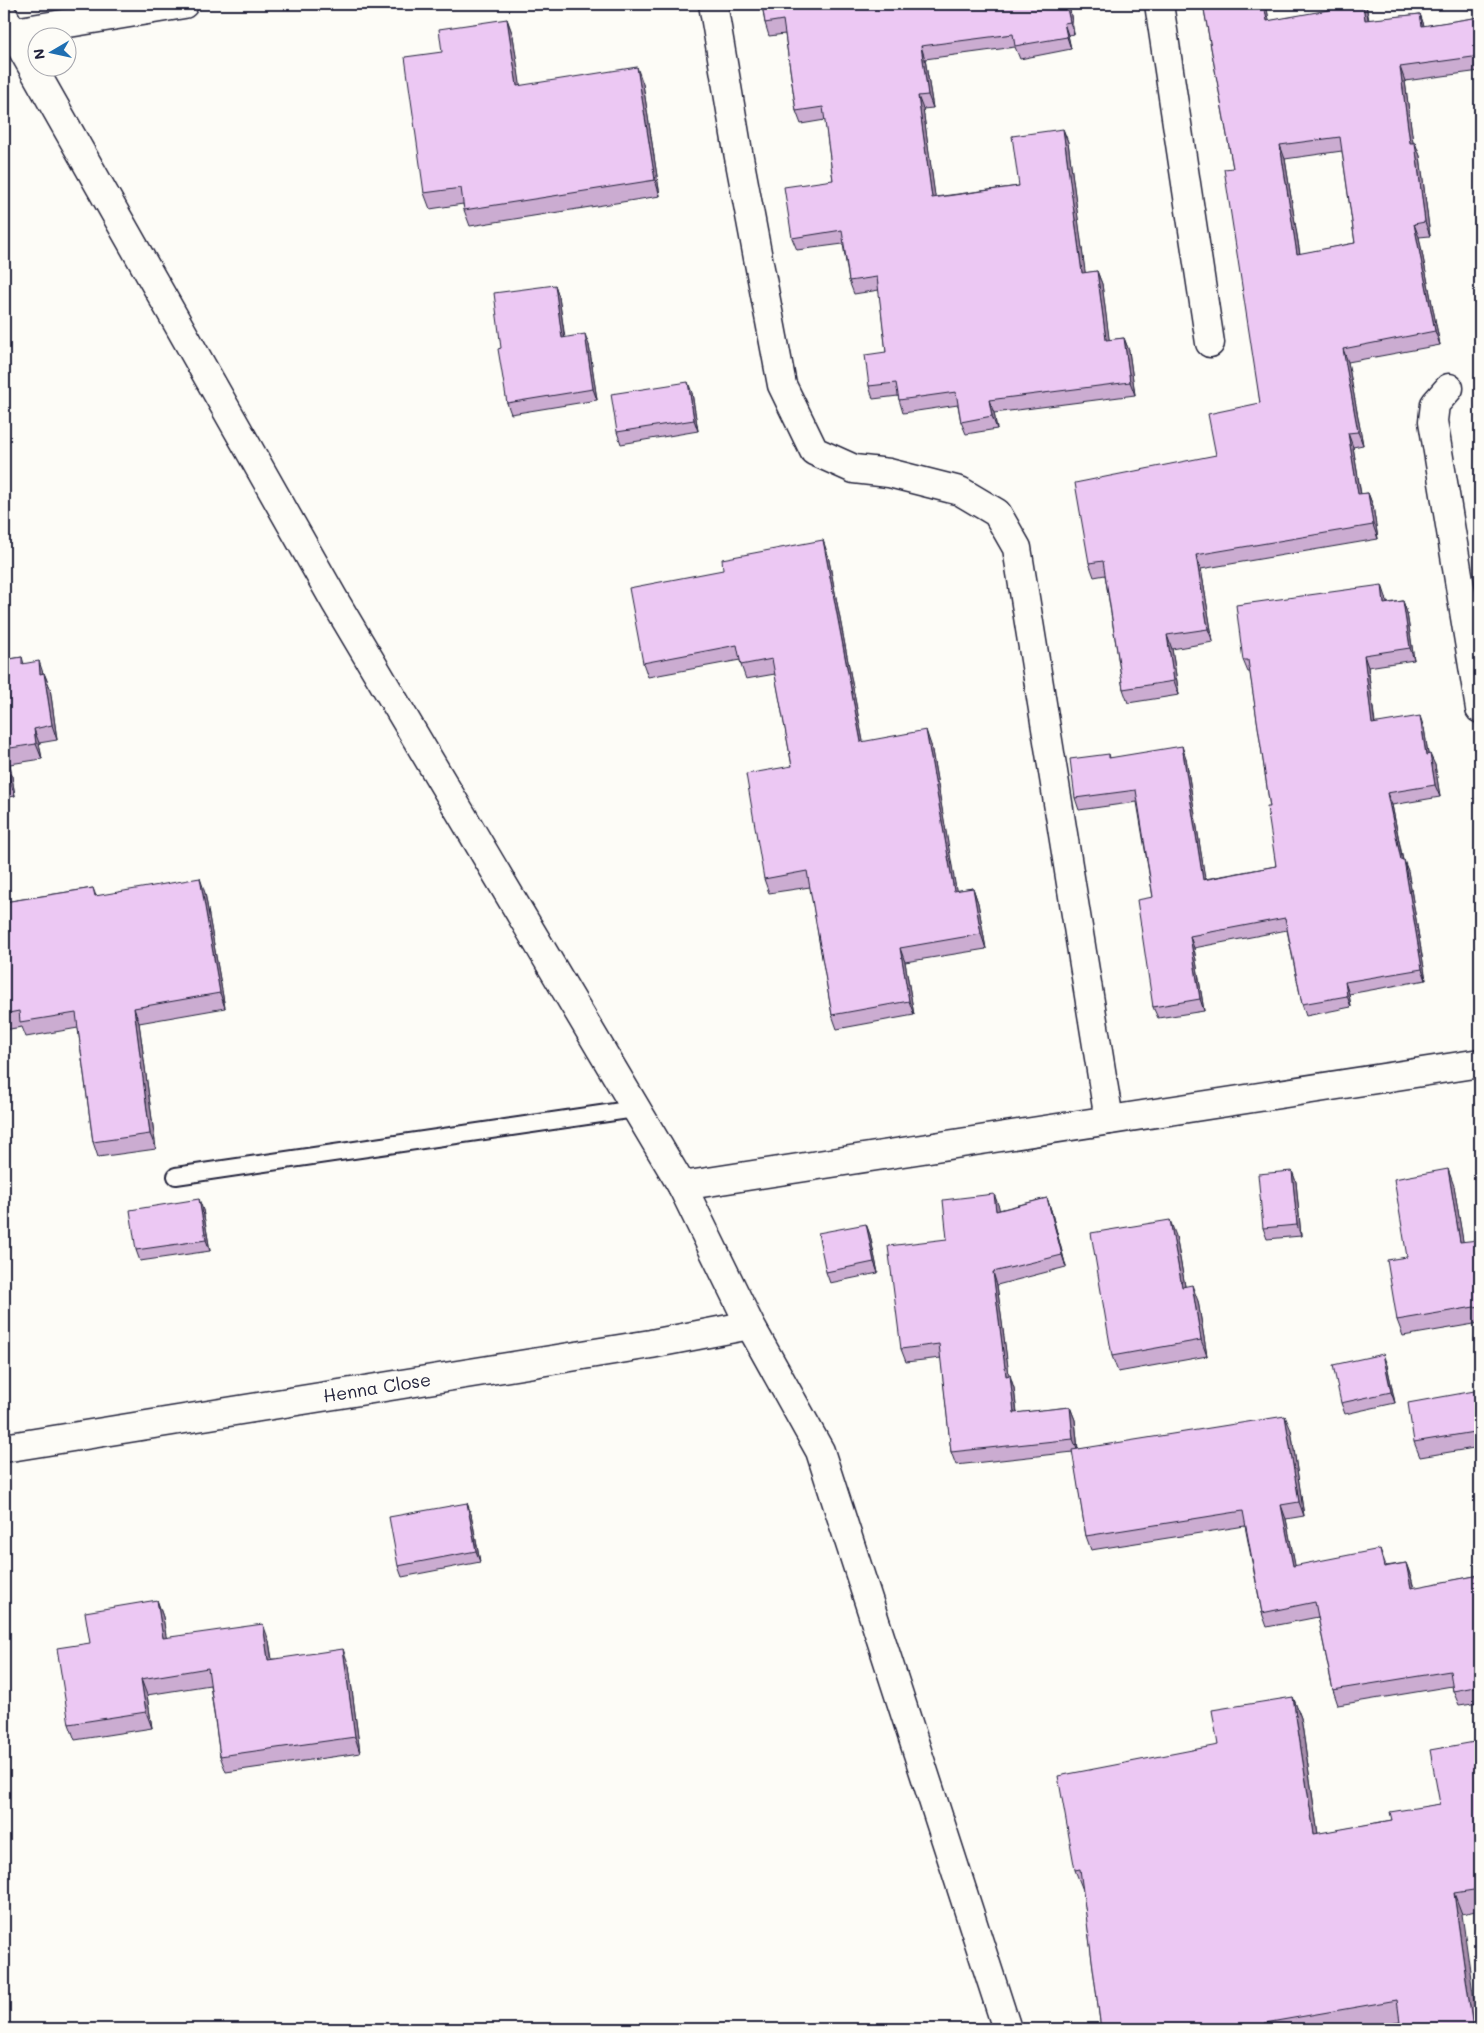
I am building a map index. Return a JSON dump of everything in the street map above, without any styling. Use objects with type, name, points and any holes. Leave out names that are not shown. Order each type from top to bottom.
[{"type":"street","points":[[184,4],[9,24],[336,603],[682,1186],[750,1325],[820,1451],[1007,2029]]},
{"type":"street","points":[[713,4],[740,162],[782,385],[814,451],[854,469],[888,473],[960,491],[997,512],[1018,548],[1109,1120]]},
{"type":"street","points":[[1158,4],[1210,343]]},
{"type":"street","points":[[1449,388],[1435,404],[1434,421],[1480,709]]},
{"type":"street","points":[[682,1186],[1480,1063]]},
{"type":"street","name":"Henna Close","points":[[4,1448],[651,1344],[750,1325]]},
{"type":"lane","points":[[176,1176],[635,1109]]},
{"type":"building","points":[[762,4],[1066,4],[1070,22],[1064,23],[1067,37],[1015,46],[1013,34],[921,46],[928,95],[918,96],[932,198],[1019,186],[1012,136],[1063,129],[1082,273],[1097,271],[1106,340],[1124,338],[1130,382],[989,400],[992,416],[961,422],[956,392],[899,400],[896,383],[869,386],[865,355],[886,352],[877,277],[849,281],[842,230],[792,238],[784,187],[833,180],[823,107],[796,111],[783,20],[765,23]]},
{"type":"building","points":[[1203,4],[1264,4],[1267,21],[1328,10],[1327,4],[1363,4],[1365,20],[1420,14],[1422,26],[1480,17],[1480,56],[1400,67],[1410,143],[1415,143],[1425,222],[1414,224],[1435,331],[1343,349],[1358,432],[1348,433],[1358,494],[1368,493],[1373,525],[1196,555],[1208,629],[1167,635],[1174,681],[1123,689],[1103,561],[1089,563],[1075,483],[1216,455],[1208,414],[1260,403],[1224,169],[1233,168]],"holes":[[[1340,137],[1355,243],[1297,254],[1280,145]]]},
{"type":"building","points":[[507,19],[517,86],[637,67],[655,180],[464,210],[461,188],[424,193],[405,57],[442,52],[439,29]]},
{"type":"building","points":[[555,285],[562,338],[585,334],[593,389],[507,403],[498,349],[501,348],[494,293]]},
{"type":"building","points":[[688,382],[694,420],[617,432],[611,394]]},
{"type":"building","points":[[823,540],[861,742],[926,730],[954,891],[973,888],[981,934],[900,948],[909,1001],[832,1015],[807,871],[764,879],[746,774],[792,766],[772,659],[741,665],[737,645],[643,663],[629,588],[723,570],[722,559]]},
{"type":"building","points":[[1382,585],[1384,604],[1403,601],[1410,648],[1364,655],[1372,724],[1420,716],[1426,755],[1430,754],[1435,785],[1387,793],[1401,860],[1404,860],[1422,969],[1345,982],[1347,996],[1302,1004],[1285,918],[1190,936],[1200,999],[1153,1007],[1137,900],[1153,897],[1136,790],[1075,798],[1070,759],[1109,754],[1109,758],[1182,746],[1203,880],[1276,866],[1267,807],[1270,807],[1248,660],[1243,660],[1236,605]]},
{"type":"building","points":[[22,657],[22,664],[39,661],[40,674],[44,673],[52,725],[34,729],[36,744],[4,749],[4,660]]},
{"type":"building","points":[[4,749],[10,781],[4,782]]},
{"type":"building","points":[[200,878],[220,993],[134,1008],[150,1134],[93,1142],[76,1013],[20,1022],[19,1011],[4,1014],[4,902],[93,888],[95,896]]},
{"type":"building","points":[[1448,1169],[1460,1242],[1478,1240],[1480,1252],[1480,1306],[1397,1320],[1387,1260],[1407,1257],[1394,1179]]},
{"type":"building","points":[[1292,1171],[1297,1225],[1263,1228],[1258,1174]]},
{"type":"building","points":[[994,1194],[996,1211],[1047,1198],[1062,1255],[993,1272],[1006,1376],[1010,1375],[1014,1413],[1070,1407],[1073,1439],[951,1452],[939,1344],[901,1349],[888,1246],[947,1239],[943,1200]]},
{"type":"building","points":[[199,1199],[206,1240],[136,1250],[130,1210]]},
{"type":"building","points":[[1170,1220],[1182,1287],[1192,1285],[1201,1340],[1112,1356],[1091,1233]]},
{"type":"building","points":[[866,1224],[874,1262],[826,1272],[818,1233]]},
{"type":"building","points":[[1383,1354],[1391,1392],[1341,1403],[1333,1365]]},
{"type":"building","points":[[1480,1390],[1480,1431],[1414,1442],[1408,1403]]},
{"type":"building","points":[[1285,1416],[1299,1502],[1281,1505],[1293,1566],[1380,1549],[1384,1567],[1406,1563],[1411,1588],[1480,1575],[1480,1686],[1453,1691],[1450,1671],[1333,1690],[1315,1602],[1262,1613],[1243,1511],[1086,1536],[1072,1450]]},
{"type":"building","points":[[467,1503],[476,1551],[398,1566],[389,1517]]},
{"type":"building","points":[[157,1600],[163,1638],[263,1624],[268,1660],[343,1649],[355,1737],[220,1756],[208,1668],[141,1679],[146,1712],[69,1724],[57,1648],[90,1643],[85,1612]]},
{"type":"building","points":[[1293,1697],[1314,1834],[1392,1820],[1390,1812],[1440,1804],[1430,1750],[1480,1741],[1480,1889],[1454,1893],[1473,2029],[1401,2029],[1397,2000],[1265,2023],[1266,2029],[1101,2029],[1080,1869],[1075,1870],[1058,1776],[1218,1745],[1212,1710]]}]
